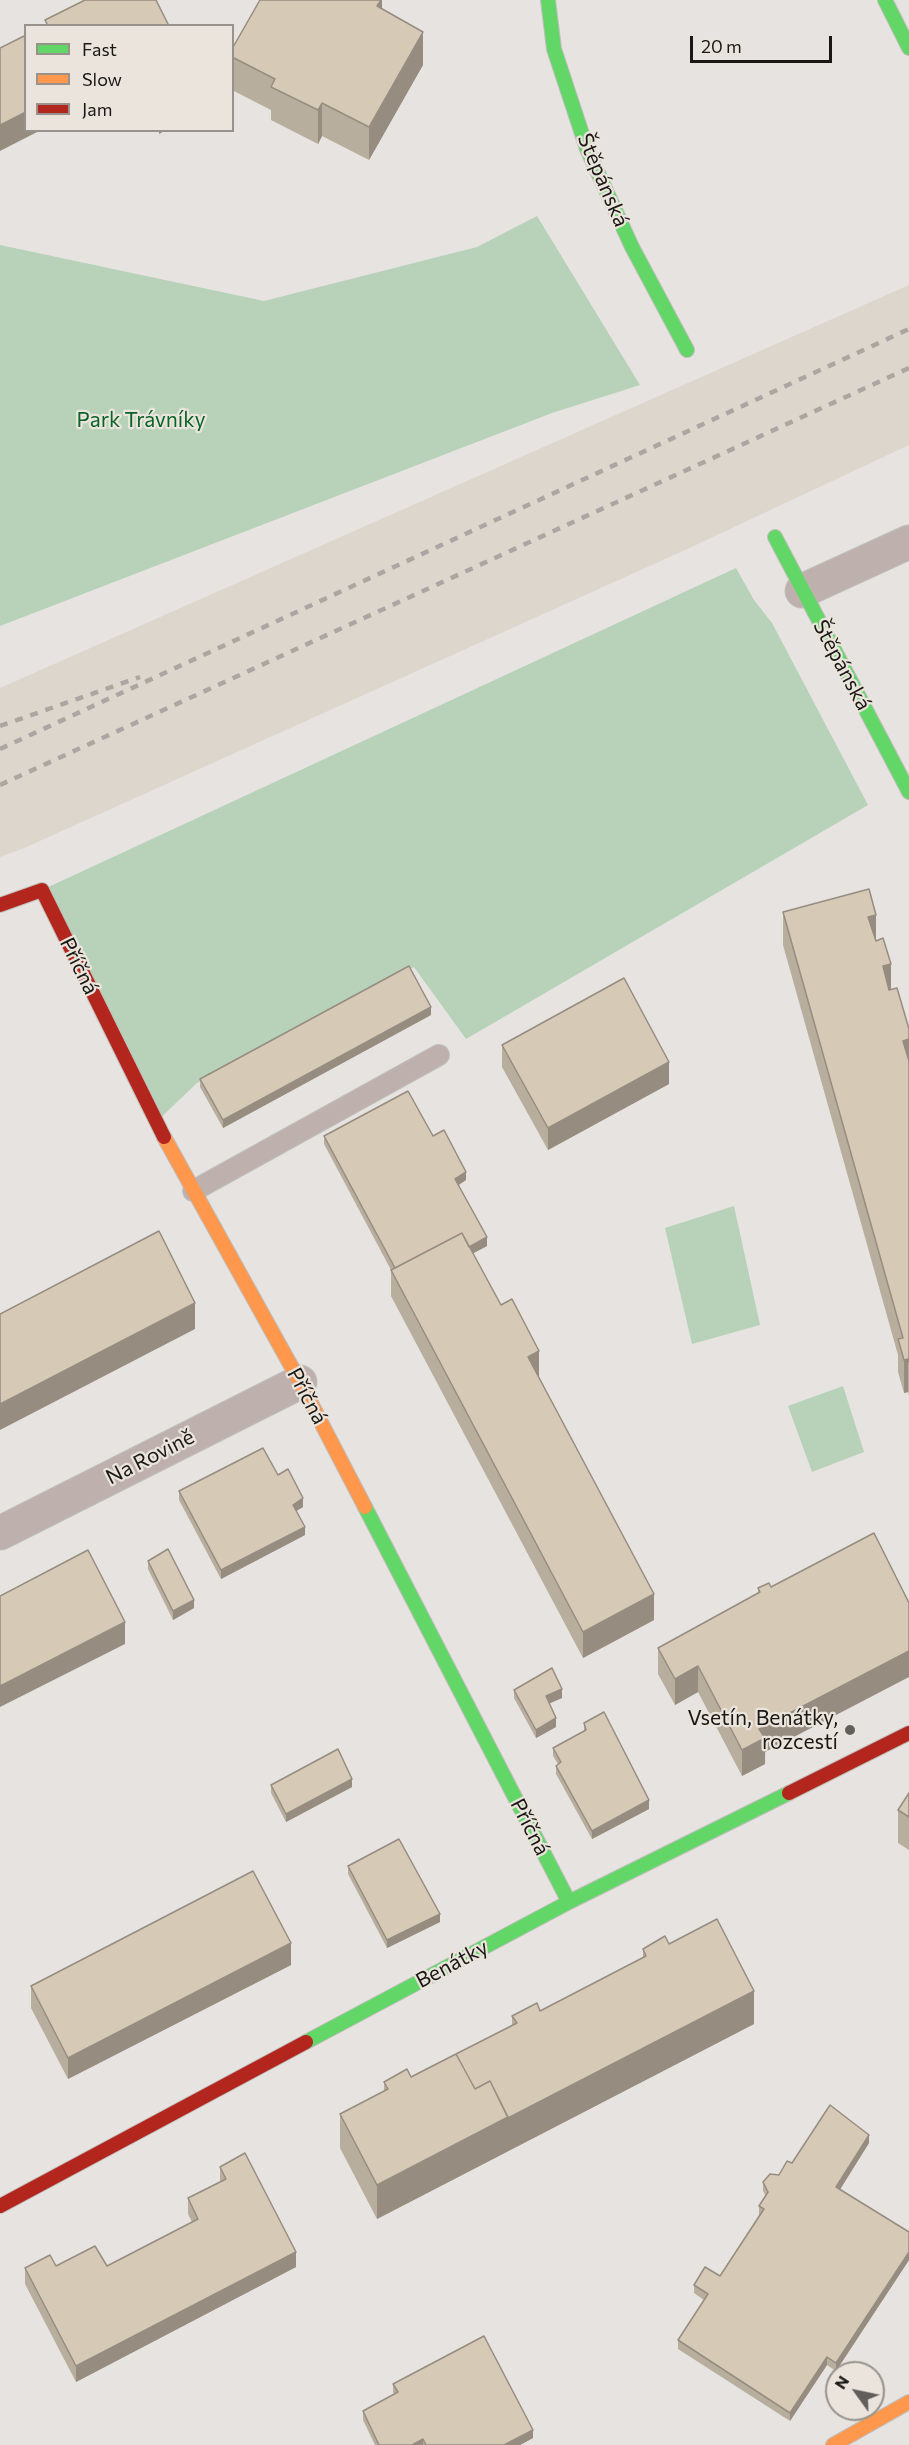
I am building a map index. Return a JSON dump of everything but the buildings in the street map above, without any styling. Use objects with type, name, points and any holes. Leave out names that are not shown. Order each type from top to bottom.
[{"type":"street","name":"Štěpánská","points":[[548,0],[554,49],[587,149],[632,247],[687,350]]},
{"type":"street","points":[[885,0],[909,48]]},
{"type":"street","name":"Štěpánská","points":[[776,537],[802,591],[909,792]]},
{"type":"street","points":[[802,591],[909,542]]},
{"type":"street","name":"Příčná","points":[[0,905],[42,890],[153,1118],[300,1382],[569,1902]]},
{"type":"street","name":"Na Rovině","points":[[0,1533],[300,1382]]},
{"type":"street","name":"Benátky","points":[[0,2206],[569,1902],[909,1733]]},
{"type":"street","points":[[833,2445],[909,2402]]},
{"type":"lane","points":[[891,758],[909,748]]},
{"type":"lane","points":[[193,1191],[439,1054]]},
{"type":"shaded area","points":[[909,285],[909,445],[683,551],[0,857],[0,688]]},
{"type":"green space","name":"Park Trávníky","points":[[537,216],[640,385],[552,413],[0,626],[0,245],[264,301],[477,247]]},
{"type":"green space","points":[[736,568],[754,600],[772,623],[868,805],[466,1039],[414,967],[197,1083],[155,1123],[42,890]]},
{"type":"green space","points":[[734,1206],[760,1325],[692,1344],[665,1228]]},
{"type":"green space","points":[[843,1386],[864,1452],[812,1472],[788,1406]]},
{"type":"railway","points":[[0,749],[909,329]]},
{"type":"railway","points":[[0,785],[909,368]]},
{"type":"railway","points":[[0,726],[140,677]]},
{"type":"traffic: fast","points":[[548,0],[554,49],[587,149],[632,247],[687,350]]},
{"type":"traffic: fast","points":[[885,0],[909,48]]},
{"type":"traffic: fast","points":[[775,537],[909,792]]},
{"type":"traffic: fast","points":[[365,1507],[569,1902]]},
{"type":"traffic: fast","points":[[306,2042],[569,1902],[789,1793]]},
{"type":"traffic: slow","points":[[164,1137],[300,1382],[365,1507]]},
{"type":"traffic: slow","points":[[833,2445],[909,2402]]},
{"type":"traffic: jam","points":[[0,905],[42,890],[164,1137]]},
{"type":"traffic: jam","points":[[789,1793],[909,1733]]},
{"type":"traffic: jam","points":[[0,2206],[306,2042]]},
{"type":"place","name":"Vsetín, Benátky, rozcestí","points":[[850,1730]]}]
